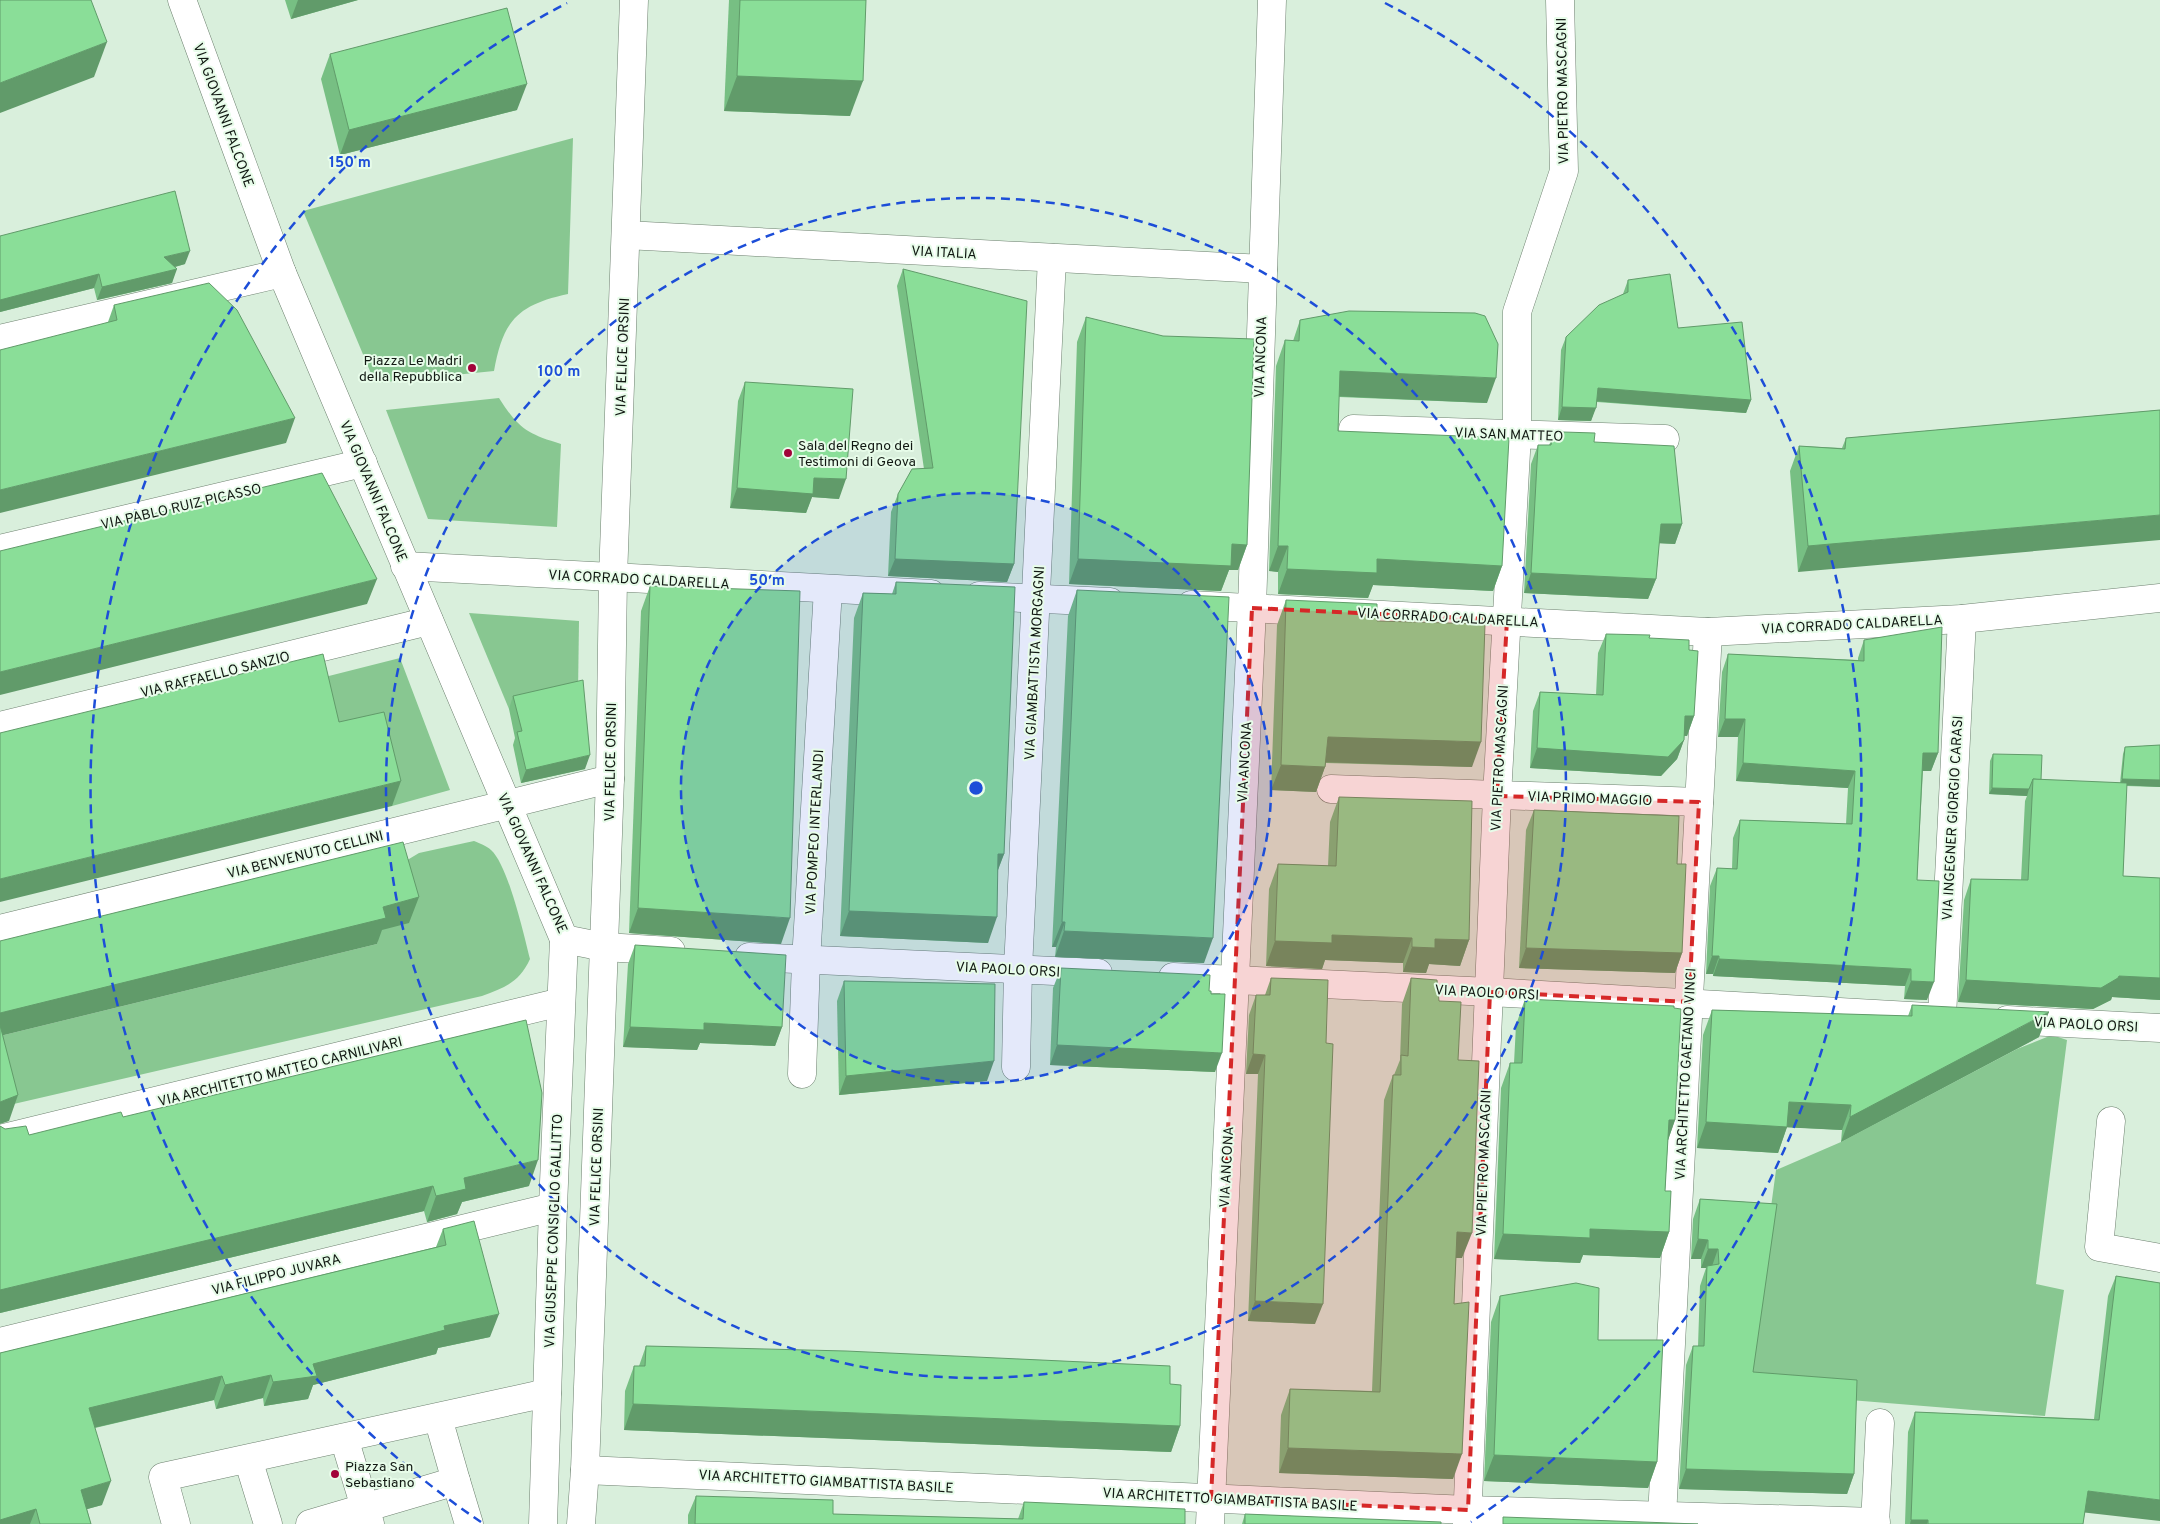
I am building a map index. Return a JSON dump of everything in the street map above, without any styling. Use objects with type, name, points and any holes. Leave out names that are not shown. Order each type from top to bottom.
[{"type":"street","name":"VIA GIOVANNI FALCONE","points":[[182,0],[282,273],[564,938],[604,947]]},
{"type":"street","name":"VIA FELICE ORSINI","points":[[581,1524],[585,1470],[610,779],[613,578],[634,0]]},
{"type":"street","name":"VIA ANCONA","points":[[1210,1511],[1252,608],[1272,0]]},
{"type":"street","name":"VIA PIETRO MASCAGNI","points":[[1467,1517],[1497,796],[1517,434],[1517,312],[1564,171],[1560,0]]},
{"type":"street","name":"VIA ITALIA","points":[[626,235],[1262,269]]},
{"type":"street","name":"VIA GIAMBATTISTA MORGAGNI","points":[[1016,1067],[1018,969],[1052,258]]},
{"type":"street","points":[[0,340],[282,273]]},
{"type":"street","name":"VIA SAN MATTEO","points":[[1353,429],[1665,439]]},
{"type":"street","name":"VIA PABLO RUIZ PICASSO","points":[[0,549],[363,463]]},
{"type":"street","name":"VIA CORRADO CALDARELLA","points":[[405,566],[828,589],[1135,603]]},
{"type":"street","name":"VIA POMPEO INTERLANDI","points":[[802,1074],[806,961],[828,589]]},
{"type":"street","name":"VIA CORRADO CALDARELLA","points":[[1164,604],[1507,620],[1708,632],[1962,619],[2160,598]]},
{"type":"street","name":"VIA INGEGNER GIORGIO CARASI","points":[[1942,1017],[1962,619]]},
{"type":"street","name":"VIA RAFFAELLO SANZIO","points":[[0,726],[429,621]]},
{"type":"street","name":"VIA ARCHITETTO GAETANO VINCI","points":[[1662,1516],[1708,632]]},
{"type":"street","name":"VIA BENVENUTO CELLINI","points":[[0,929],[610,779]]},
{"type":"street","name":"VIA PRIMO MAGGIO","points":[[1331,789],[1699,802]]},
{"type":"street","name":"VIA GIUSEPPE CONSIGLIO GALLITTO","points":[[543,1524],[564,938]]},
{"type":"street","name":"VIA PAOLO ORSI","points":[[604,947],[806,961],[1018,969],[1490,992],[2157,1028]]},
{"type":"street","name":"VIA ARCHITETTO MATTEO CARNILIVARI","points":[[0,1139],[561,1002]]},
{"type":"street","points":[[2111,1121],[2099,1247],[2160,1258]]},
{"type":"street","name":"VIA FILIPPO JUVARA","points":[[0,1342],[553,1207]]},
{"type":"street","points":[[176,1524],[163,1478],[547,1394]]},
{"type":"street","points":[[438,1418],[469,1524]]},
{"type":"street","points":[[1876,1523],[1880,1423]]},
{"type":"street","points":[[344,1438],[367,1516]]},
{"type":"street","points":[[248,1459],[268,1524]]},
{"type":"street","name":"VIA ARCHITETTO GIAMBATTISTA BASILE","points":[[585,1470],[1210,1511],[1467,1517],[1662,1516],[1876,1523]]},
{"type":"street","points":[[310,1524],[367,1516],[456,1481]]},
{"type":"highlighted area","points":[[1252,608],[1507,620],[1497,796],[1699,802],[1689,1002],[1490,992],[1468,1510],[1211,1499]]},
{"type":"green space","points":[[573,138],[568,294],[536,304],[515,318],[502,339],[494,371],[375,383],[303,211]]},
{"type":"green space","points":[[499,398],[512,416],[524,428],[540,437],[561,444],[557,527],[428,519],[386,410]]},
{"type":"green space","points":[[469,613],[579,621],[578,693],[509,709]]},
{"type":"green space","points":[[400,658],[450,790],[392,806],[375,738],[330,748],[313,680]]},
{"type":"green space","points":[[474,841],[491,850],[503,870],[515,901],[530,959],[521,974],[504,987],[482,996],[5,1106],[0,1036],[377,944],[394,868],[419,853]]},
{"type":"green space","points":[[2052,1035],[2067,1040],[2036,1284],[2064,1290],[2045,1416],[1850,1400],[1745,1400],[1776,1170],[1841,1142],[2017,1049]]},
{"type":"building","points":[[0,0],[91,0],[107,42],[0,83]]},
{"type":"building","points":[[740,0],[866,0],[863,81],[737,76]]},
{"type":"building","points":[[507,8],[527,84],[349,130],[330,54]]},
{"type":"building","points":[[175,191],[190,251],[164,257],[177,269],[102,287],[99,274],[0,300],[0,236]]},
{"type":"building","points":[[903,269],[1027,301],[1014,564],[895,559],[898,494],[912,469],[933,468]]},
{"type":"building","points":[[1670,274],[1678,328],[1742,322],[1751,400],[1598,388],[1596,408],[1562,407],[1566,337],[1599,305],[1628,292],[1628,280]]},
{"type":"building","points":[[209,283],[237,310],[295,418],[0,490],[0,350],[117,320],[114,305]]},
{"type":"building","points":[[1349,311],[1475,313],[1485,316],[1498,344],[1496,378],[1340,371],[1338,431],[1509,438],[1502,566],[1377,559],[1377,573],[1287,569],[1288,546],[1278,546],[1285,340],[1299,341],[1300,320]]},
{"type":"building","points":[[1086,317],[1163,336],[1254,339],[1247,545],[1232,544],[1231,566],[1078,559]]},
{"type":"building","name":"Sala del Regno dei Testimoni di Geova","points":[[745,382],[853,389],[846,479],[814,478],[813,494],[737,488]]},
{"type":"building","points":[[2160,410],[2160,515],[1808,546],[1799,446],[1845,449],[1846,438]]},
{"type":"building","points":[[1563,432],[1595,433],[1594,442],[1674,446],[1682,524],[1661,524],[1656,579],[1531,573],[1538,445],[1551,445],[1552,439],[1563,440]]},
{"type":"building","points":[[322,473],[377,579],[0,672],[0,551]]},
{"type":"building","points":[[896,582],[1015,587],[1004,854],[998,854],[997,917],[849,911],[863,593],[896,594]]},
{"type":"building","points":[[650,586],[800,591],[790,918],[638,908]]},
{"type":"building","points":[[1077,590],[1229,597],[1213,938],[1064,931],[1065,922],[1062,922]]},
{"type":"building","points":[[1286,600],[1377,604],[1377,621],[1485,624],[1481,742],[1328,737],[1325,767],[1281,765]]},
{"type":"building","points":[[1942,627],[1938,753],[1923,753],[1917,880],[1939,881],[1934,982],[1911,981],[1911,969],[1719,959],[1719,956],[1712,956],[1717,868],[1737,869],[1740,820],[1852,824],[1855,771],[1743,763],[1745,719],[1725,719],[1728,654],[1864,661],[1864,640]]},
{"type":"building","points":[[1606,634],[1650,635],[1649,638],[1689,640],[1689,650],[1698,651],[1694,716],[1685,716],[1684,740],[1668,757],[1537,748],[1540,692],[1603,695]]},
{"type":"building","points":[[323,654],[339,722],[384,712],[401,781],[0,879],[0,733]]},
{"type":"building","points":[[583,680],[590,755],[526,770],[517,732],[522,731],[513,696]]},
{"type":"building","points":[[2160,745],[2160,780],[2122,779],[2125,747]]},
{"type":"building","points":[[1993,754],[2042,755],[2041,780],[2033,779],[2029,789],[1992,788]]},
{"type":"building","points":[[2033,779],[2127,783],[2123,876],[2160,878],[2160,978],[2119,976],[2101,988],[1966,980],[1971,879],[2028,880]]},
{"type":"building","points":[[1339,797],[1472,801],[1469,940],[1435,939],[1435,948],[1412,947],[1412,938],[1332,935],[1332,943],[1275,941],[1278,864],[1336,866]]},
{"type":"building","points":[[1534,810],[1679,816],[1677,864],[1686,864],[1682,953],[1526,948]]},
{"type":"building","points":[[403,842],[419,897],[383,907],[386,918],[0,1013],[0,941]]},
{"type":"building","points":[[635,945],[786,955],[782,1027],[704,1023],[704,1030],[630,1027]]},
{"type":"building","points":[[1061,968],[1210,975],[1209,991],[1211,991],[1211,994],[1225,994],[1222,1053],[1057,1045]]},
{"type":"building","points":[[1271,978],[1328,980],[1326,1043],[1333,1044],[1323,1304],[1255,1301],[1265,1055],[1253,1054],[1256,995],[1270,995]]},
{"type":"building","points":[[1411,978],[1437,980],[1439,1001],[1461,1002],[1458,1060],[1479,1061],[1472,1233],[1457,1232],[1454,1304],[1469,1302],[1462,1454],[1288,1448],[1290,1389],[1380,1392],[1393,1075],[1401,1075],[1401,1055],[1408,1056]]},
{"type":"building","points":[[844,981],[995,984],[994,1061],[846,1076]]},
{"type":"building","points":[[1525,999],[1674,1006],[1674,1008],[1681,1009],[1675,1120],[1669,1120],[1665,1191],[1671,1191],[1669,1232],[1590,1229],[1590,1238],[1503,1234],[1510,1063],[1522,1063]]},
{"type":"building","points":[[1912,1005],[2049,1012],[1850,1117],[1851,1105],[1789,1102],[1787,1127],[1706,1122],[1712,1010],[1912,1016]]},
{"type":"building","points":[[526,1020],[542,1093],[538,1160],[464,1178],[466,1189],[436,1196],[433,1186],[0,1290],[0,1126],[5,1129],[26,1126],[29,1135],[121,1112],[123,1117]]},
{"type":"building","points":[[0,1025],[18,1095],[0,1102]]},
{"type":"building","points":[[1700,1199],[1777,1204],[1753,1372],[1857,1380],[1854,1474],[1686,1469],[1693,1346],[1704,1346],[1707,1266],[1719,1264],[1718,1249],[1708,1249],[1708,1240],[1698,1239]]},
{"type":"building","points":[[474,1221],[499,1314],[444,1326],[445,1330],[313,1364],[317,1376],[273,1382],[271,1375],[225,1385],[222,1376],[89,1408],[111,1481],[81,1490],[91,1524],[40,1524],[36,1509],[0,1520],[0,1353],[446,1245],[443,1229]]},
{"type":"building","points":[[2116,1276],[2160,1283],[2160,1500],[2088,1491],[2083,1524],[1928,1524],[1928,1520],[1911,1520],[1915,1412],[2099,1420]]},
{"type":"building","points":[[1576,1283],[1599,1288],[1598,1340],[1663,1340],[1657,1462],[1494,1455],[1500,1296]]},
{"type":"building","points":[[646,1346],[846,1351],[1170,1366],[1170,1384],[1181,1385],[1180,1426],[633,1404],[634,1366],[645,1366]]},
{"type":"building","points":[[696,1496],[833,1500],[833,1514],[1023,1519],[1024,1502],[1185,1509],[1185,1524],[695,1524]]},
{"type":"building","points":[[1245,1514],[1441,1522],[1441,1524],[1245,1524]]},
{"type":"building","points":[[1503,1517],[1698,1524],[1503,1524]]},
{"type":"place","name":"Piazza Le Madri della Repubblica","points":[[472,368]]},
{"type":"place","name":"Sala del Regno dei Testimoni di Geova","points":[[788,453]]},
{"type":"place","name":"Piazza San Sebastiano","points":[[335,1474]]}]
